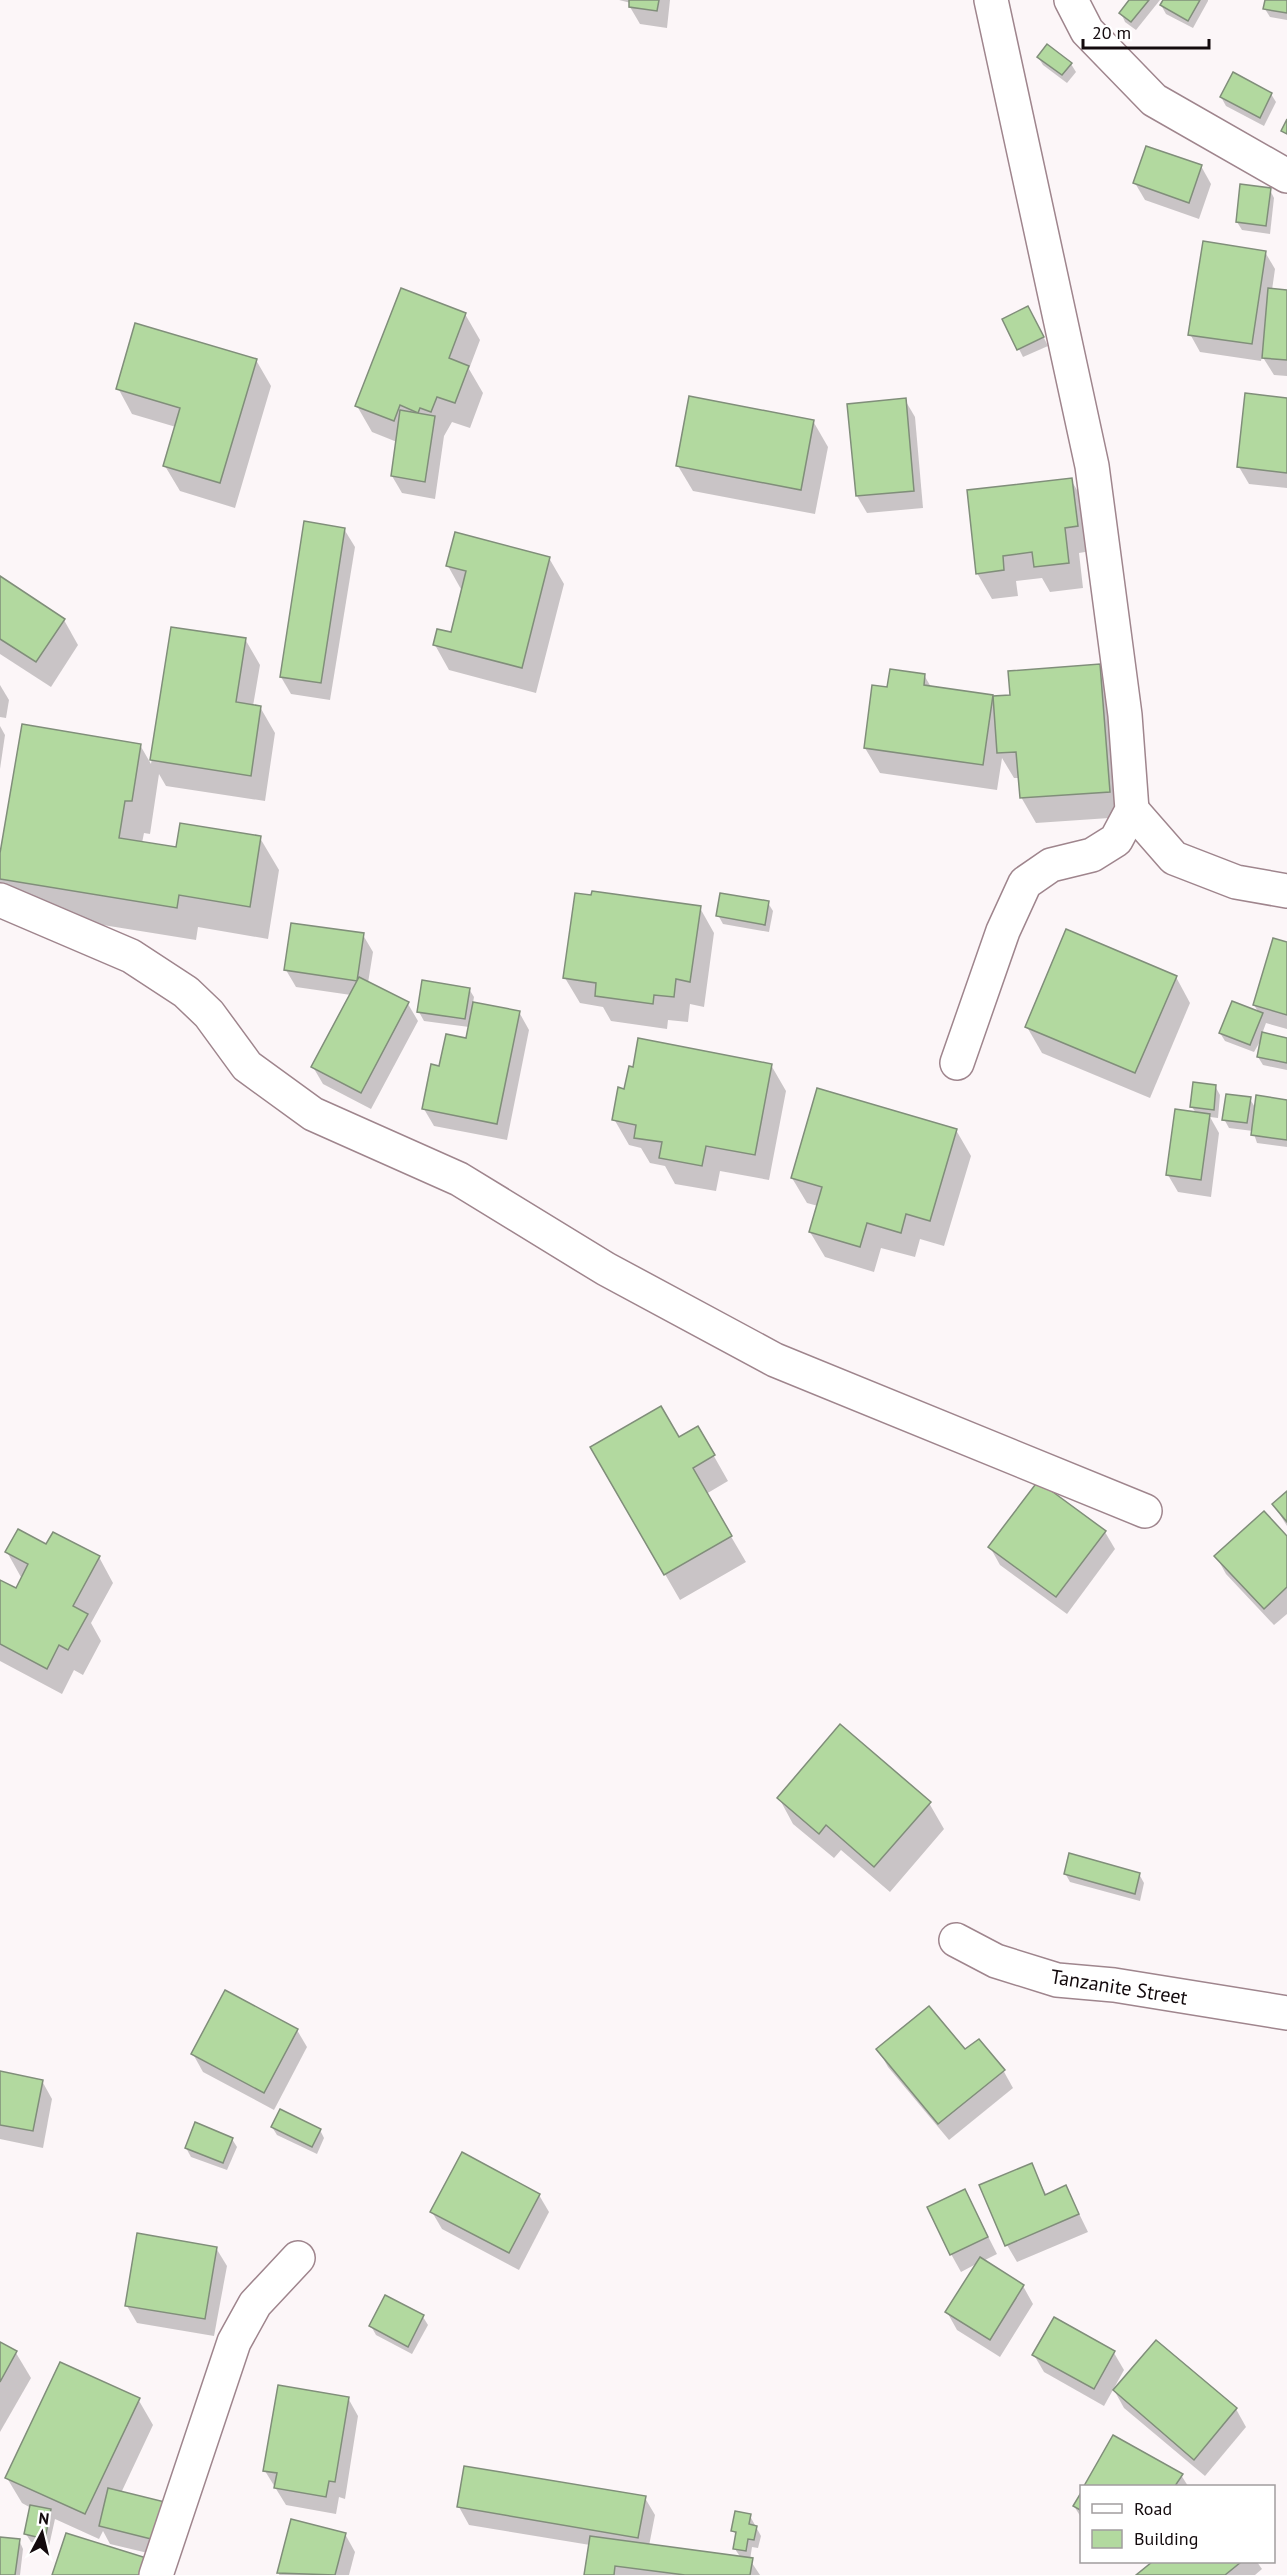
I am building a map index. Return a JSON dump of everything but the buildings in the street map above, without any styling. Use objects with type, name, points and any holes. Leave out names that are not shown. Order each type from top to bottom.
[{"type":"street","points":[[957,1063],[1003,932],[1025,883],[1051,865],[1092,855],[1116,840],[1132,810],[1125,715],[1092,466],[991,0]]},
{"type":"street","points":[[1071,0],[1087,31],[1154,100],[1287,176]]},
{"type":"street","points":[[1132,810],[1174,858],[1236,882],[1287,891]]},
{"type":"street","points":[[0,900],[131,956],[186,992],[209,1014],[247,1066],[312,1114],[459,1179],[606,1269],[775,1360],[1145,1511]]},
{"type":"street","name":"Tanzanite Street","points":[[956,1940],[996,1961],[1058,1980],[1114,1985],[1287,2013]]},
{"type":"street","points":[[156,2575],[234,2342],[255,2304],[298,2258]]}]
